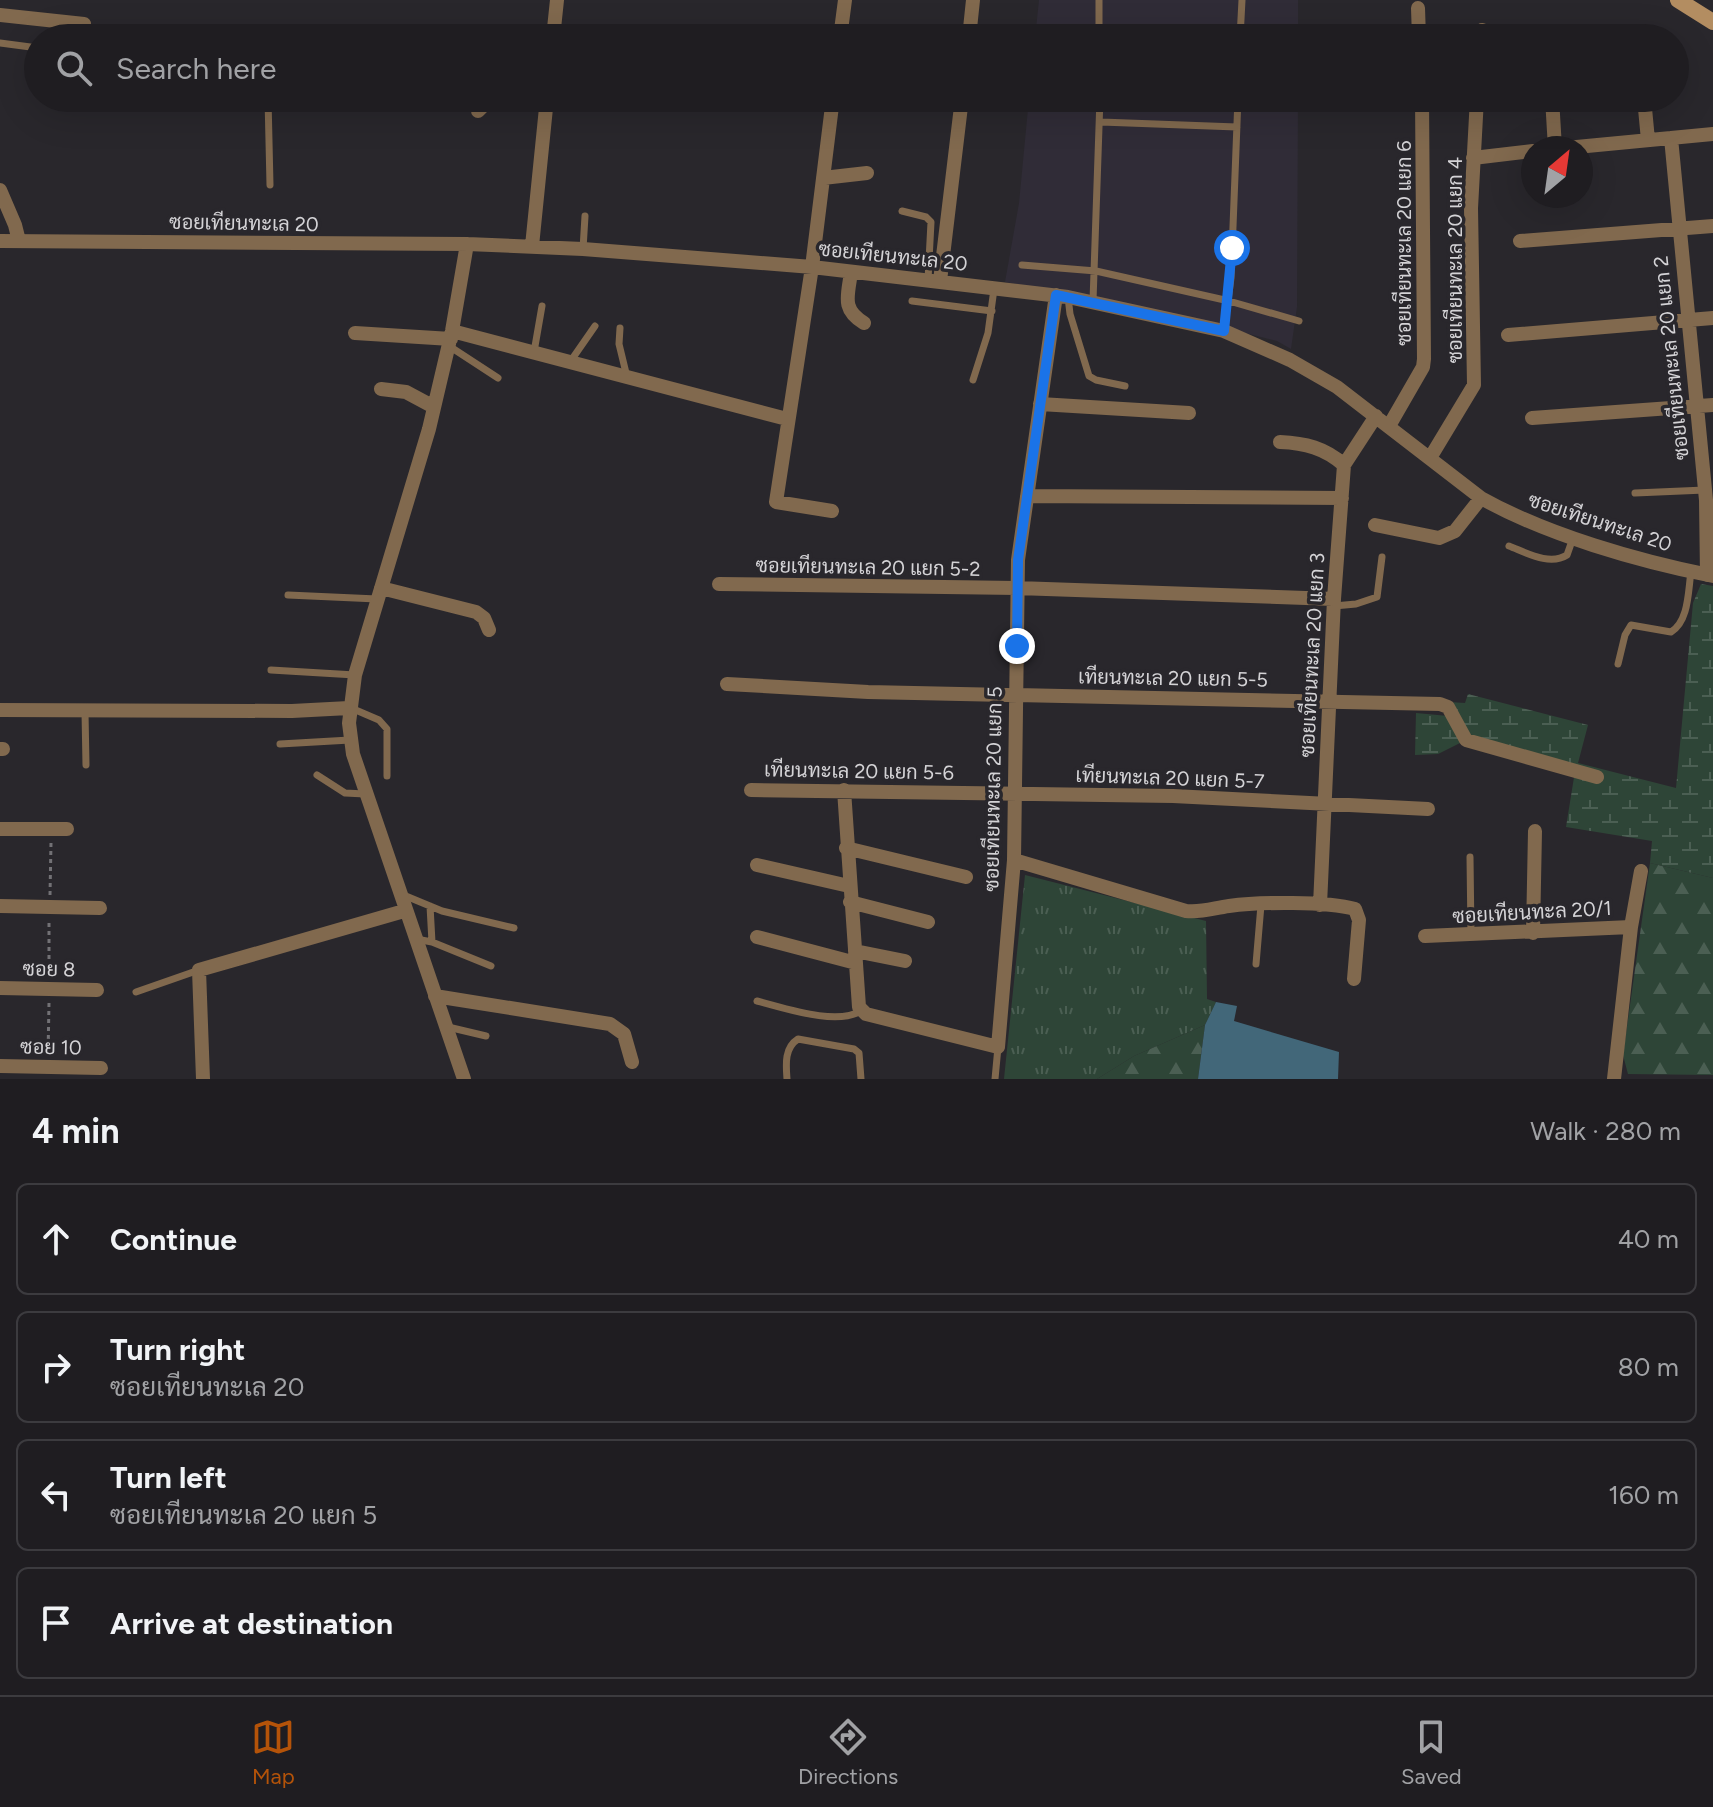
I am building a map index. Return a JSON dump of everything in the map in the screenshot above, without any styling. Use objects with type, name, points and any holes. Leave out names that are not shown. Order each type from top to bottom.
[{"type":"main road","points":[[1678,0],[1713,22]]},
{"type":"street","points":[[554,24],[557,0]]},
{"type":"street","points":[[842,24],[845,0]]},
{"type":"street","points":[[970,24],[973,0]]},
{"type":"street","points":[[1418,8],[1419,24]]},
{"type":"street","points":[[0,15],[84,24]]},
{"type":"street","points":[[532,246],[546,112]]},
{"type":"street","points":[[831,112],[812,267],[776,502],[832,511]]},
{"type":"street","points":[[934,281],[960,112]]},
{"type":"street","name":"ซอยเทียนทะเล 20 แยก 6","points":[[1389,426],[1417,380],[1424,359],[1422,112]]},
{"type":"street","name":"ซอยเทียนทะเล 20 แยก 4","points":[[1430,458],[1474,385],[1471,208],[1476,112]]},
{"type":"street","points":[[1553,112],[1554,136]]},
{"type":"street","points":[[1645,112],[1648,140]]},
{"type":"street","points":[[1593,145],[1713,134]]},
{"type":"street","name":"ซอยเทียนทะเล 20 แยก 2","points":[[1671,138],[1695,405],[1708,497],[1710,575]]},
{"type":"street","points":[[1473,158],[1521,152]]},
{"type":"street","points":[[823,178],[867,173]]},
{"type":"street","points":[[0,190],[19,241]]},
{"type":"street","points":[[1520,241],[1713,226]]},
{"type":"street","name":"ซอยเทียนทะเล 20","points":[[0,241],[532,246],[812,267],[1093,301],[1224,331],[1290,360],[1337,387],[1481,498],[1503,510],[1573,538],[1710,575]]},
{"type":"street","points":[[464,1079],[366,794],[350,740],[349,708],[355,675],[434,407],[451,339],[467,244]]},
{"type":"street","points":[[851,272],[847,305],[850,313],[864,323]]},
{"type":"street","name":"ซอยเทียนทะเล 20 แยก 5","points":[[998,1047],[1014,860],[1017,588],[1040,404],[1062,296]]},
{"type":"street","points":[[1508,335],[1713,318]]},
{"type":"street","points":[[355,333],[451,339],[534,352],[787,419]]},
{"type":"street","points":[[381,389],[406,392],[434,407]]},
{"type":"street","points":[[1040,404],[1189,413]]},
{"type":"street","points":[[1532,418],[1713,405]]},
{"type":"street","name":"ซอยเทียนทะเล 20 แยก 3","points":[[1320,905],[1334,603],[1344,465],[1376,416]]},
{"type":"street","points":[[1280,442],[1303,443],[1327,453],[1344,465]]},
{"type":"street","points":[[1027,496],[1342,498]]},
{"type":"street","points":[[1375,525],[1439,538],[1455,531],[1481,498]]},
{"type":"street","name":"ซอยเทียนทะเล 20 แยก 5-2","points":[[719,584],[1017,588],[1334,603]]},
{"type":"street","points":[[380,593],[476,612],[484,618],[489,630]]},
{"type":"street","name":"เทียนทะเล 20 แยก 5-5","points":[[727,684],[868,692],[1440,704],[1448,707],[1466,740],[1597,777]]},
{"type":"street","points":[[0,710],[292,711],[349,708]]},
{"type":"street","name":"เทียนทะเล 20 แยก 5-6","points":[[751,790],[1014,793]]},
{"type":"street","points":[[844,790],[857,995],[861,1011],[998,1047]]},
{"type":"street","name":"เทียนทะเล 20 แยก 5-7","points":[[1014,793],[1181,796],[1428,809]]},
{"type":"street","points":[[0,829],[67,829]]},
{"type":"street","points":[[1533,933],[1535,831]]},
{"type":"street","points":[[846,848],[966,877]]},
{"type":"street","points":[[1014,860],[1186,911],[1261,905],[1348,907],[1358,912],[1354,979]]},
{"type":"street","points":[[757,865],[849,886]]},
{"type":"street","points":[[1631,927],[1641,871]]},
{"type":"street","points":[[850,902],[928,922]]},
{"type":"street","points":[[0,906],[100,908]]},
{"type":"street","points":[[203,1079],[199,970],[404,911]]},
{"type":"street","name":"ซอยเทียนทะล 20/1","points":[[1425,936],[1631,927],[1614,1079]]},
{"type":"street","points":[[757,937],[856,957],[905,961]]},
{"type":"street","name":"ซอย 8","points":[[0,988],[97,990]]},
{"type":"street","points":[[435,996],[610,1024],[624,1034],[632,1062]]},
{"type":"street","name":"ซอย 10","points":[[0,1066],[101,1068]]},
{"type":"lane","points":[[1099,0],[1099,24]]},
{"type":"lane","points":[[1241,24],[1242,0]]},
{"type":"lane","points":[[0,43],[24,46]]},
{"type":"lane","points":[[268,112],[270,185]]},
{"type":"lane","points":[[1093,301],[1101,112]]},
{"type":"lane","points":[[1224,331],[1229,301],[1238,112]]},
{"type":"lane","points":[[1101,122],[1237,127]]},
{"type":"lane","points":[[902,211],[926,217],[931,222],[934,281]]},
{"type":"lane","points":[[583,249],[585,216]]},
{"type":"lane","points":[[1022,265],[1096,271],[1229,301],[1299,321]]},
{"type":"lane","points":[[973,380],[992,311],[994,287]]},
{"type":"lane","points":[[1062,296],[1089,376],[1125,386]]},
{"type":"lane","points":[[912,301],[992,311]]},
{"type":"lane","points":[[534,352],[542,306]]},
{"type":"lane","points":[[570,362],[595,326]]},
{"type":"lane","points":[[620,328],[619,344],[627,377]]},
{"type":"lane","points":[[451,339],[498,378]]},
{"type":"lane","points":[[1635,493],[1708,497]]},
{"type":"lane","points":[[1509,546],[1548,560],[1558,560],[1567,555],[1573,538]]},
{"type":"lane","points":[[1334,603],[1371,601],[1377,597],[1382,557]]},
{"type":"lane","points":[[1618,664],[1625,635],[1631,625],[1671,632],[1678,628],[1683,620],[1691,572]]},
{"type":"lane","points":[[288,595],[380,593]]},
{"type":"lane","points":[[271,670],[355,675]]},
{"type":"lane","points":[[349,708],[379,720],[387,729],[387,776]]},
{"type":"lane","points":[[85,712],[86,765]]},
{"type":"lane","points":[[280,744],[350,740]]},
{"type":"lane","points":[[317,775],[345,793],[366,794]]},
{"type":"lane","points":[[1470,857],[1471,935]]},
{"type":"lane","points":[[399,894],[442,911],[514,928]]},
{"type":"lane","points":[[1256,964],[1261,905]]},
{"type":"lane","points":[[430,906],[432,942]]},
{"type":"lane","points":[[414,939],[432,942],[491,966]]},
{"type":"lane","points":[[136,992],[199,970]]},
{"type":"lane","points":[[757,1001],[808,1013],[848,1018],[861,1011]]},
{"type":"lane","points":[[446,1027],[486,1036]]},
{"type":"lane","points":[[787,1079],[789,1049],[798,1039],[854,1049],[859,1053],[861,1079]]},
{"type":"lane","points":[[995,1079],[998,1047]]},
{"type":"path","points":[[48,1066],[51,829]]},
{"type":"shaded area","points":[[1039,0],[1298,0],[1298,24],[1036,24]]},
{"type":"shaded area","points":[[1028,112],[1298,112],[1297,307],[1291,349],[1277,341],[1148,309],[1005,282],[1019,203]]},
{"type":"green space","points":[[1701,584],[1713,586],[1713,878],[1650,863],[1652,841],[1566,827],[1576,765],[1468,739],[1438,754],[1415,755],[1416,713],[1448,716],[1449,702],[1465,703],[1468,694],[1588,725],[1578,763],[1676,788],[1693,603]]},
{"type":"green space","points":[[1650,863],[1713,878],[1713,1075],[1628,1074],[1623,1055]]},
{"type":"green space","points":[[1025,875],[1206,921],[1207,999],[1216,1002],[1205,1025],[1134,1056],[1097,1079],[1004,1079]]},
{"type":"green space","points":[[1205,1025],[1198,1079],[1097,1079],[1134,1056]]},
{"type":"water","points":[[1216,1002],[1237,1006],[1234,1021],[1339,1052],[1338,1079],[1198,1079],[1205,1025]]},
{"type":"route","points":[[1017,646],[1018,560],[1056,295],[1224,331],[1232,248]]}]
